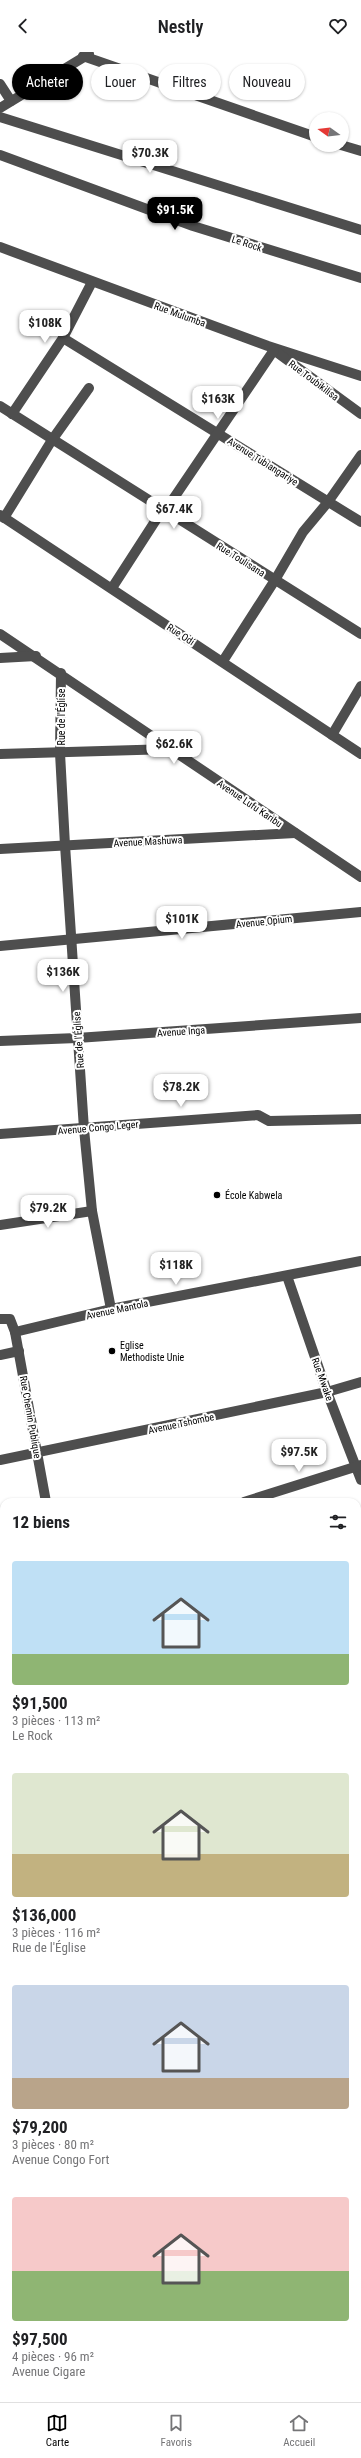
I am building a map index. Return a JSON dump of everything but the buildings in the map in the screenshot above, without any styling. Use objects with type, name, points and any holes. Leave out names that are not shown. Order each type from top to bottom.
[{"type":"street","points":[[0,108],[88,54],[309,134]]},
{"type":"street","points":[[0,84],[11,101]]},
{"type":"street","points":[[0,117],[361,230]]},
{"type":"street","points":[[349,147],[361,151]]},
{"type":"street","name":"Le Rock","points":[[0,155],[193,226],[361,278]]},
{"type":"street","name":"Rue Mulumba","points":[[1,249],[271,348],[361,376]]},
{"type":"street","points":[[12,414],[63,338],[92,282]]},
{"type":"street","name":"Avenue Tubiangariye","points":[[63,338],[361,522]]},
{"type":"street","points":[[112,588],[218,433],[271,348]]},
{"type":"street","name":"Rue Toubikilisa","points":[[271,348],[361,414]]},
{"type":"street","points":[[2,517],[52,440],[89,388]]},
{"type":"street","name":"Rue Toulisana","points":[[0,406],[361,634]]},
{"type":"street","points":[[223,661],[275,580],[303,532],[328,502],[361,455]]},
{"type":"street","name":"Rue Odi","points":[[2,517],[223,661],[361,754]]},
{"type":"street","name":"Avenue Lufu Karibu","points":[[0,634],[36,656],[361,878]]},
{"type":"street","points":[[0,658],[36,656]]},
{"type":"street","name":"Rue de l'Église","points":[[61,673],[60,753],[84,1129],[92,1211],[111,1309]]},
{"type":"street","points":[[332,735],[361,686]]},
{"type":"street","points":[[0,754],[171,749]]},
{"type":"street","name":"Avenue Mashuwa","points":[[0,849],[295,833]]},
{"type":"street","name":"Avenue Opium","points":[[0,946],[361,912]]},
{"type":"street","name":"Avenue Inga","points":[[0,1041],[77,1038],[361,1018]]},
{"type":"street","name":"Avenue Congo Leger","points":[[0,1134],[84,1129],[258,1114],[269,1121],[361,1119]]},
{"type":"street","points":[[0,1225],[92,1211]]},
{"type":"street","name":"Avenue Mantola","points":[[15,1332],[111,1309],[361,1261]]},
{"type":"street","name":"Rue Mwake","points":[[287,1276],[327,1392],[359,1466],[361,1480]]},
{"type":"street","points":[[0,1319],[10,1319],[15,1332]]},
{"type":"street","name":"Rue Chemin Publique","points":[[15,1332],[45,1498]]},
{"type":"street","points":[[0,1355],[19,1351]]},
{"type":"street","name":"Avenue Tshombe","points":[[0,1460],[38,1454],[327,1392],[361,1382]]},
{"type":"street","points":[[257,1498],[359,1466]]},
{"type":"place","name":"École Kabwela","points":[[217,1195]]},
{"type":"place","name":"Eglise Methodiste Unie","points":[[112,1351]]}]
